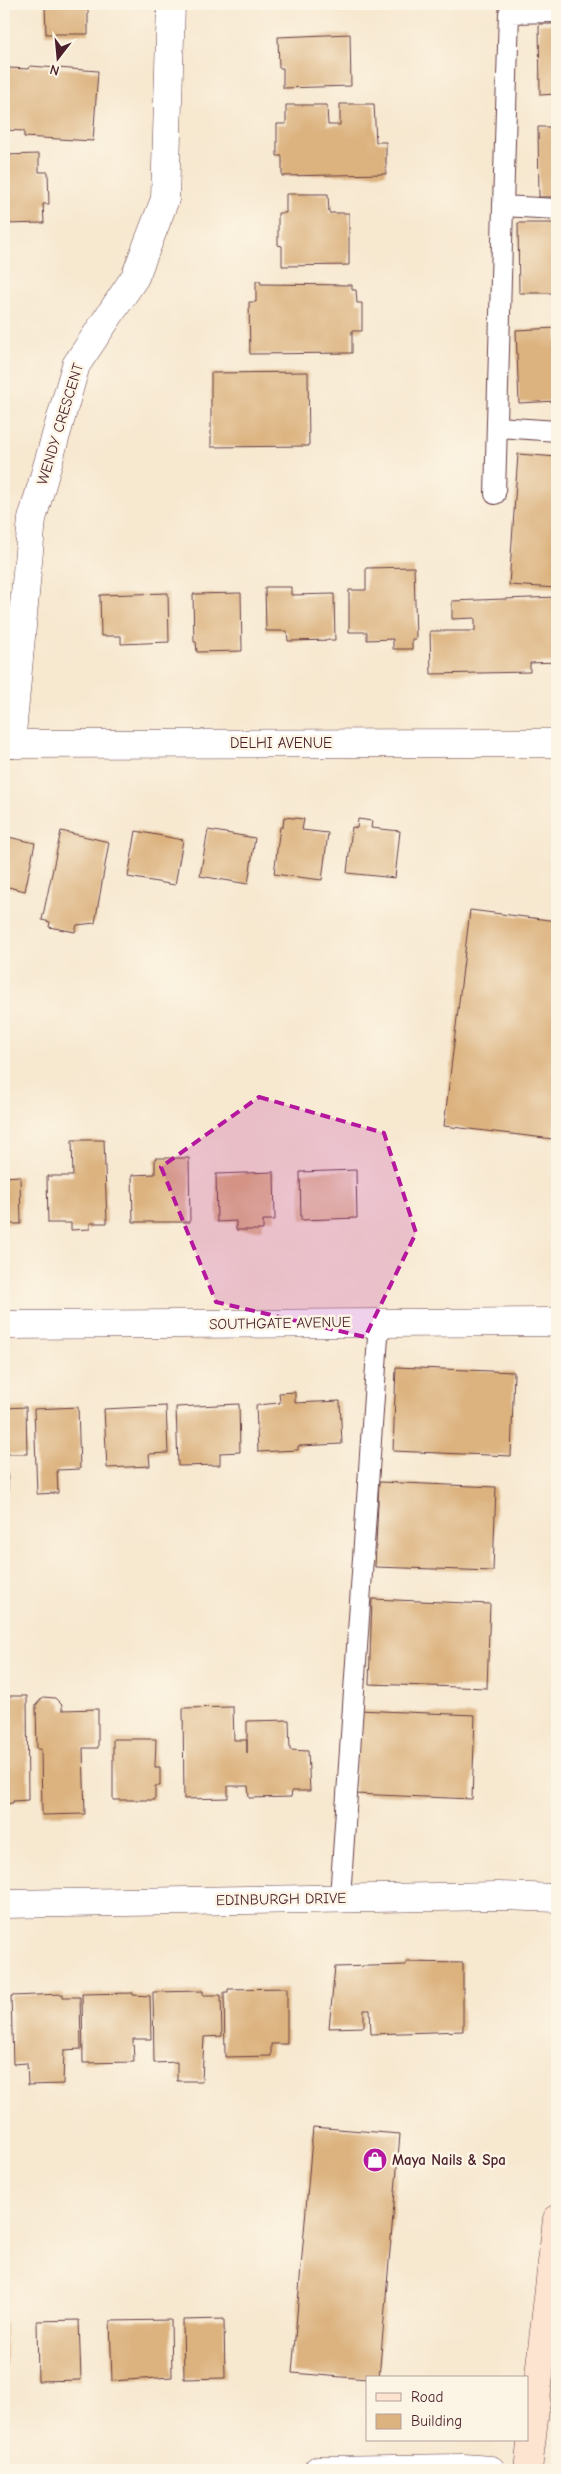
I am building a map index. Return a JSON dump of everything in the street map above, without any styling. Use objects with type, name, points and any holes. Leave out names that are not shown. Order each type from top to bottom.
[{"type":"main road","points":[[528,2470],[557,2219]]},
{"type":"street","name":"WENDY CRESCENT","points":[[8,744],[34,510],[76,365],[135,277],[165,199],[171,4]]},
{"type":"street","name":"DELHI AVENUE","points":[[8,744],[557,743]]},
{"type":"street","name":"SOUTHGATE AVENUE","points":[[4,1325],[557,1322]]},
{"type":"street","name":"EDINBURGH DRIVE","points":[[4,1904],[498,1896],[557,1898]]},
{"type":"street","points":[[318,2470],[463,2468],[491,2470]]},
{"type":"lane","points":[[495,494],[509,13],[557,12]]},
{"type":"lane","points":[[503,206],[557,209]]},
{"type":"lane","points":[[498,427],[557,431]]},
{"type":"lane","points":[[340,1898],[379,1322]]},
{"type":"highlighted area","points":[[259,1097],[384,1133],[416,1233],[365,1337],[216,1302],[161,1167]]},
{"type":"building","points":[[45,4],[88,4],[88,34],[46,34]]},
{"type":"building","points":[[539,24],[557,24],[557,94],[540,95]]},
{"type":"building","points":[[350,34],[351,86],[283,88],[283,68],[279,68],[278,37]]},
{"type":"building","points":[[30,66],[98,71],[93,141],[24,137],[24,131],[4,130],[5,81],[8,81],[9,68],[29,69]]},
{"type":"building","points":[[340,104],[374,104],[376,142],[386,142],[386,174],[282,176],[282,156],[277,156],[277,124],[286,124],[286,105],[327,105],[328,125],[340,125]]},
{"type":"building","points":[[538,127],[557,127],[557,197],[539,197]]},
{"type":"building","points":[[39,154],[39,172],[48,172],[49,204],[43,204],[44,223],[4,224],[4,155]]},
{"type":"building","points":[[286,194],[328,194],[329,213],[349,213],[349,265],[282,266],[282,246],[278,245],[278,213],[286,213]]},
{"type":"building","points":[[518,223],[557,223],[557,293],[519,293]]},
{"type":"building","points":[[256,281],[260,281],[261,284],[352,285],[352,290],[356,290],[357,303],[362,303],[362,331],[352,331],[352,353],[250,354],[249,302],[256,302]]},
{"type":"building","points":[[557,328],[557,401],[519,403],[516,330]]},
{"type":"building","points":[[308,372],[309,446],[211,447],[211,373]]},
{"type":"building","points":[[518,454],[557,457],[557,588],[509,585]]},
{"type":"building","points":[[414,567],[416,639],[412,639],[412,649],[393,649],[393,639],[367,640],[367,632],[349,632],[349,590],[366,590],[366,568]]},
{"type":"building","points":[[265,587],[291,587],[291,595],[334,594],[335,640],[288,641],[287,631],[266,631]]},
{"type":"building","points":[[168,593],[169,642],[121,644],[121,636],[101,636],[100,595]]},
{"type":"building","points":[[241,593],[242,651],[197,652],[196,642],[194,642],[193,594]]},
{"type":"building","points":[[557,597],[557,662],[530,663],[530,672],[431,674],[430,631],[475,631],[475,618],[452,619],[452,601]]},
{"type":"building","points":[[284,817],[304,819],[302,830],[328,833],[322,880],[274,874],[280,827],[283,827]]},
{"type":"building","points":[[358,819],[372,821],[371,828],[400,831],[395,878],[347,873],[352,827],[357,828]]},
{"type":"building","points":[[208,830],[255,838],[248,884],[200,876]]},
{"type":"building","points":[[61,831],[109,842],[95,923],[77,925],[75,932],[49,927],[50,922],[42,920]]},
{"type":"building","points":[[136,831],[183,840],[175,885],[128,877]]},
{"type":"building","points":[[4,836],[35,843],[25,891],[4,886]]},
{"type":"building","points":[[470,910],[557,921],[557,1101],[553,1139],[444,1126]]},
{"type":"building","points":[[72,1140],[104,1140],[107,1223],[90,1223],[90,1229],[71,1230],[71,1223],[48,1223],[47,1176],[73,1176]]},
{"type":"building","points":[[155,1158],[189,1158],[190,1222],[133,1222],[132,1175],[155,1174]]},
{"type":"building","points":[[356,1170],[357,1218],[301,1220],[300,1172]]},
{"type":"building","points":[[274,1172],[275,1220],[263,1220],[263,1230],[236,1230],[236,1221],[217,1222],[216,1174]]},
{"type":"building","points":[[20,1176],[21,1224],[4,1224],[4,1177]]},
{"type":"building","points":[[396,1367],[514,1372],[511,1456],[393,1451]]},
{"type":"building","points":[[295,1392],[295,1403],[340,1401],[342,1444],[298,1446],[298,1450],[258,1452],[256,1405],[280,1403],[279,1393]]},
{"type":"building","points":[[4,1400],[6,1400],[6,1408],[26,1407],[27,1454],[7,1454],[8,1490],[4,1490]]},
{"type":"building","points":[[239,1404],[240,1452],[220,1453],[220,1465],[178,1466],[176,1407]]},
{"type":"building","points":[[166,1406],[168,1453],[149,1454],[150,1466],[107,1468],[104,1409]]},
{"type":"building","points":[[78,1407],[80,1469],[57,1470],[58,1493],[37,1494],[34,1409]]},
{"type":"building","points":[[379,1482],[496,1487],[493,1571],[375,1567]]},
{"type":"building","points":[[372,1599],[490,1604],[487,1688],[369,1684]]},
{"type":"building","points":[[4,1696],[27,1696],[28,1800],[4,1804]]},
{"type":"building","points":[[43,1697],[55,1698],[62,1705],[62,1710],[98,1709],[98,1748],[83,1748],[85,1814],[42,1815],[41,1749],[37,1749],[36,1705]]},
{"type":"building","points":[[233,1707],[234,1740],[247,1740],[247,1721],[289,1720],[290,1750],[308,1751],[310,1791],[292,1791],[291,1797],[249,1798],[248,1786],[228,1786],[228,1798],[184,1799],[183,1708]]},
{"type":"building","points":[[358,1710],[475,1715],[472,1799],[355,1794]]},
{"type":"building","points":[[113,1739],[156,1739],[155,1767],[160,1767],[160,1786],[155,1786],[155,1800],[113,1800]]},
{"type":"building","points":[[406,1962],[463,1963],[463,2031],[371,2034],[370,2010],[364,2010],[364,2027],[329,2028],[335,1967],[406,1965]]},
{"type":"building","points":[[287,1988],[287,2044],[271,2044],[271,2056],[225,2057],[224,1992],[228,1992],[228,1989]]},
{"type":"building","points":[[203,1991],[203,1995],[221,1995],[222,2036],[204,2037],[202,2081],[177,2081],[177,2062],[154,2063],[153,1992]]},
{"type":"building","points":[[133,1993],[133,1995],[150,1996],[151,2039],[133,2039],[134,2062],[83,2063],[82,1994]]},
{"type":"building","points":[[63,1994],[63,1997],[80,1997],[81,2049],[64,2050],[63,2084],[28,2085],[27,2063],[13,2064],[11,1996]]},
{"type":"building","points":[[313,2127],[400,2134],[379,2376],[366,2376],[366,2379],[292,2373]]},
{"type":"building","points":[[224,2319],[225,2378],[184,2379],[183,2320]]},
{"type":"building","points":[[79,2320],[81,2380],[38,2381],[37,2321]]},
{"type":"building","points":[[171,2320],[172,2377],[112,2381],[110,2321]]},
{"type":"building","points":[[4,2322],[6,2322],[6,2382],[4,2382]]},
{"type":"place","name":"Maya Nails & Spa","points":[[375,2160]]}]
